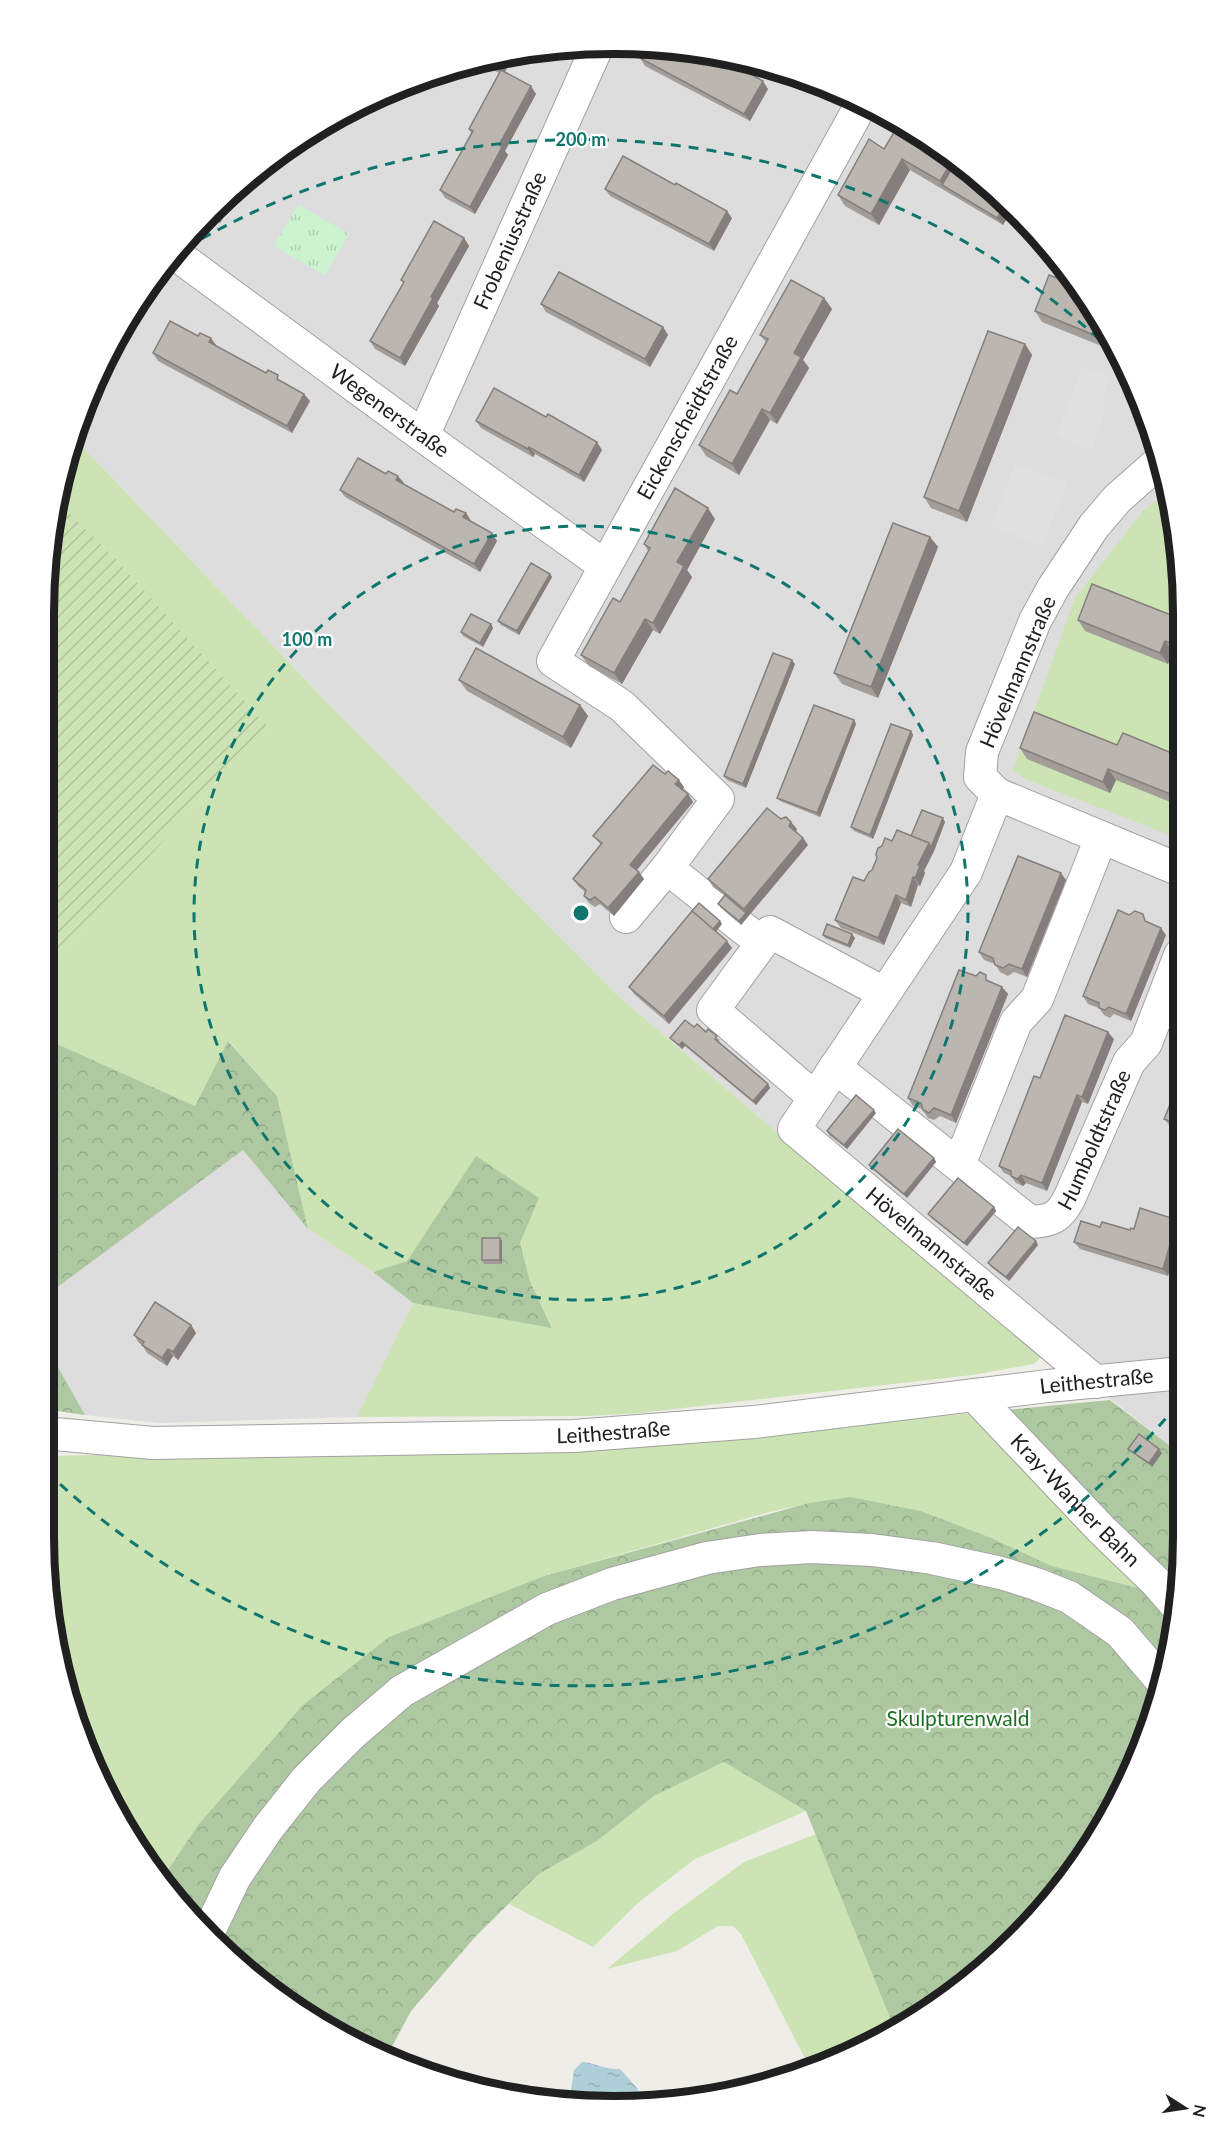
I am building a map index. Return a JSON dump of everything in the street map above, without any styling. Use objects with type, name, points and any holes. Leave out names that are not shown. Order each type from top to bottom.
[{"type":"street","name":"Frobeniusstraße","points":[[423,436],[594,55]]},
{"type":"street","name":"Eickenscheidtstraße","points":[[667,868],[718,799],[622,705],[553,661],[858,111]]},
{"type":"street","name":"Wegenerstraße","points":[[182,259],[605,566]]},
{"type":"street","name":"Hövelmannstraße","points":[[1096,1382],[794,1128],[966,872],[997,794],[980,777],[982,752],[1035,621],[1053,588],[1094,526],[1117,500],[1153,467]]},
{"type":"street","points":[[997,794],[1173,867]]},
{"type":"street","points":[[960,1165],[1016,1022],[1037,999],[1101,838]]},
{"type":"street","points":[[626,917],[667,868],[762,943]]},
{"type":"street","points":[[815,1098],[713,1010],[770,932],[884,993]]},
{"type":"street","name":"Humboldtstraße","points":[[835,1067],[1030,1222],[1052,1219],[1063,1210],[1129,1062],[1146,1043],[1173,973]]},
{"type":"street","name":"Leithestraße","points":[[54,1434],[153,1443],[634,1433],[754,1422],[1173,1374]]},
{"type":"street","name":"Kray-Wanner Bahn","points":[[974,1395],[1169,1597]]},
{"type":"street","points":[[212,1925],[235,1877],[268,1828],[306,1780],[353,1733],[402,1690],[547,1609],[612,1584],[707,1558],[760,1550],[812,1547],[872,1550],[932,1558],[1001,1573],[1069,1598],[1120,1632],[1156,1674]]},
{"type":"shaded area","points":[[577,55],[650,55],[723,65],[758,73],[828,97],[893,129],[924,148],[982,193],[1034,245],[1079,303],[1098,334],[1130,399],[1143,434],[1154,469],[1168,540],[1173,614],[1173,1448],[1089,1382],[1039,1352],[950,1281],[616,994],[320,695],[81,445],[112,366],[148,303],[193,245],[218,218],[273,170],[303,148],[366,112],[399,97],[469,73],[540,59]]},
{"type":"shaded area","points":[[1083,366],[1109,376],[1104,394],[1104,415],[1091,451],[1056,435]]},
{"type":"shaded area","points":[[1015,463],[1067,483],[1042,546],[991,527]]},
{"type":"shaded area","points":[[243,1149],[308,1229],[373,1272],[413,1303],[357,1417],[159,1423],[85,1415],[54,1360],[54,1290]]},
{"type":"green space","points":[[298,205],[349,234],[325,275],[274,246]]},
{"type":"green space","points":[[81,445],[320,695],[616,994],[950,1281],[1039,1352],[1041,1357],[1034,1364],[972,1375],[640,1413],[589,1416],[357,1417],[413,1303],[552,1327],[530,1281],[520,1243],[476,1157],[407,1261],[373,1272],[308,1229],[277,1096],[229,1041],[195,1106],[54,1043],[54,962],[252,743],[270,729],[112,555],[64,508]]},
{"type":"green space","points":[[1160,497],[1172,577],[1173,836],[1025,779],[1013,770],[1075,598],[1143,511]]},
{"type":"green space","points":[[64,508],[112,555],[270,729],[252,743],[54,962],[54,614],[55,577]]},
{"type":"green space","points":[[228,1041],[277,1096],[308,1229],[243,1150],[54,1290],[54,1043],[195,1106]]},
{"type":"green space","points":[[476,1156],[539,1198],[520,1243],[530,1281],[552,1328],[413,1303],[373,1272],[407,1261]]},
{"type":"green space","points":[[54,1360],[85,1415],[54,1410]]},
{"type":"green space","name":"Skulpturenwald","points":[[1110,1400],[1173,1448],[1172,1573],[1162,1646],[1154,1681],[1130,1751],[1098,1816],[1079,1847],[1034,1905],[1009,1932],[954,1980],[893,2021],[806,1811],[724,1762],[654,1796],[597,1841],[539,1874],[476,1936],[411,2011],[391,2049],[334,2021],[273,1980],[218,1932],[167,1872],[198,1825],[303,1705],[389,1637],[544,1576],[809,1503],[850,1497],[921,1511],[989,1537],[1052,1566],[1154,1592],[1005,1410]]},
{"type":"green space","points":[[973,1413],[1154,1592],[1052,1566],[989,1537],[921,1511],[811,1503],[769,1512],[544,1576],[469,1607],[198,1825],[167,1872],[148,1847],[112,1784],[97,1751],[73,1681],[59,1610],[55,1573],[54,1456],[777,1433]]},
{"type":"green space","points":[[724,1762],[806,1811],[695,1859],[639,1902],[593,1947],[509,1904],[539,1874],[597,1841],[654,1796]]},
{"type":"green space","points":[[816,1834],[892,2022],[861,2038],[806,2061],[741,1934],[733,1926],[718,1926],[677,1951],[607,1969],[674,1913],[744,1862]]},
{"type":"water","points":[[582,2062],[620,2069],[638,2089],[636,2095],[570,2094],[574,2070]]},
{"type":"building","points":[[642,55],[650,55],[723,65],[742,69],[763,81],[744,114],[640,58]]},
{"type":"building","points":[[501,70],[531,86],[499,145],[502,147],[470,207],[440,190],[473,131],[469,129]]},
{"type":"building","points":[[895,130],[949,166],[940,181],[902,159],[871,214],[838,195],[869,139],[884,149]]},
{"type":"building","points":[[623,156],[727,211],[709,244],[605,189]]},
{"type":"building","points":[[952,168],[1002,211],[997,218],[942,185]]},
{"type":"building","points":[[434,221],[464,238],[400,358],[370,341],[404,282],[401,280]]},
{"type":"building","points":[[559,272],[663,327],[645,359],[541,304]]},
{"type":"building","points":[[1049,275],[1062,280],[1100,337],[1035,311]]},
{"type":"building","points":[[791,280],[824,298],[794,353],[801,357],[770,413],[762,409],[732,464],[699,445],[730,390],[737,394],[768,339],[760,335]]},
{"type":"building","points":[[170,321],[198,336],[200,333],[211,338],[209,342],[266,373],[268,370],[278,375],[277,379],[304,394],[287,426],[153,353]]},
{"type":"building","points":[[988,331],[1025,344],[959,511],[924,497]]},
{"type":"building","points":[[494,388],[546,417],[548,414],[597,442],[579,475],[476,421]]},
{"type":"building","points":[[358,458],[386,474],[388,471],[398,476],[396,480],[454,512],[456,509],[466,513],[463,517],[492,533],[474,564],[340,490]]},
{"type":"building","points":[[675,488],[708,508],[677,562],[684,566],[653,623],[645,619],[614,673],[581,655],[613,598],[620,602],[650,548],[644,544]]},
{"type":"building","points":[[893,523],[930,537],[871,687],[834,673]]},
{"type":"building","points":[[531,563],[550,574],[517,631],[498,621]]},
{"type":"building","points":[[1092,584],[1173,616],[1173,644],[1165,641],[1160,653],[1078,620]]},
{"type":"building","points":[[471,614],[491,624],[480,643],[461,632]]},
{"type":"building","points":[[476,648],[580,705],[563,737],[459,680]]},
{"type":"building","points":[[773,653],[792,660],[743,784],[724,776]]},
{"type":"building","points":[[814,705],[854,720],[817,813],[777,798]]},
{"type":"building","points":[[1034,712],[1117,745],[1123,733],[1173,754],[1173,795],[1108,769],[1103,782],[1020,748]]},
{"type":"building","points":[[891,724],[911,731],[870,835],[851,827]]},
{"type":"building","points":[[653,765],[665,774],[668,771],[679,780],[675,784],[688,794],[630,865],[639,872],[608,908],[595,897],[590,900],[584,896],[586,890],[573,879],[602,843],[593,836]]},
{"type":"building","points":[[767,808],[781,819],[786,817],[791,822],[789,826],[803,838],[744,909],[708,879]]},
{"type":"building","points":[[922,810],[943,818],[931,847],[929,843],[911,836]]},
{"type":"building","points":[[897,830],[929,843],[918,865],[920,866],[915,878],[913,877],[906,900],[896,895],[878,938],[835,920],[853,877],[864,881],[872,870],[878,848],[882,846],[885,838],[892,841]]},
{"type":"building","points":[[1018,856],[1061,873],[1022,969],[1009,964],[1003,968],[995,965],[993,958],[979,952]]},
{"type":"building","points":[[725,895],[746,913],[739,921],[718,904]]},
{"type":"building","points":[[699,903],[720,921],[713,929],[692,911]]},
{"type":"building","points":[[1118,910],[1129,915],[1135,911],[1143,914],[1145,921],[1161,928],[1126,1014],[1109,1007],[1105,1010],[1099,1008],[1099,1003],[1083,996]]},
{"type":"building","points":[[692,911],[727,941],[664,1016],[629,987]]},
{"type":"building","points":[[827,924],[852,934],[848,945],[823,935]]},
{"type":"building","points":[[959,970],[976,976],[980,972],[986,975],[986,980],[1002,987],[951,1115],[934,1108],[929,1113],[923,1110],[921,1103],[908,1098]]},
{"type":"building","points":[[1065,1015],[1108,1032],[1082,1097],[1077,1095],[1042,1183],[1021,1175],[1017,1179],[1011,1176],[1011,1171],[999,1166],[1034,1076],[1040,1078]]},
{"type":"building","points":[[685,1020],[694,1027],[697,1024],[706,1032],[708,1029],[717,1036],[715,1039],[768,1084],[753,1101],[682,1042],[679,1045],[670,1038]]},
{"type":"building","points":[[856,1095],[874,1110],[844,1145],[827,1131]]},
{"type":"building","points":[[1173,1097],[1173,1122],[1164,1119]]},
{"type":"building","points":[[898,1129],[934,1158],[904,1194],[869,1165]]},
{"type":"building","points":[[958,1178],[994,1207],[964,1243],[928,1214]]},
{"type":"building","points":[[1140,1208],[1173,1219],[1173,1234],[1163,1269],[1074,1242],[1081,1221],[1100,1227],[1102,1222],[1130,1230],[1134,1229]]},
{"type":"building","points":[[1018,1227],[1036,1241],[1006,1277],[988,1263]]},
{"type":"building","points":[[482,1238],[500,1238],[500,1260],[482,1260]]},
{"type":"building","points":[[155,1302],[191,1325],[173,1352],[168,1349],[162,1358],[142,1345],[144,1342],[134,1335]]},
{"type":"building","points":[[1139,1434],[1159,1449],[1149,1463],[1128,1449]]}]
